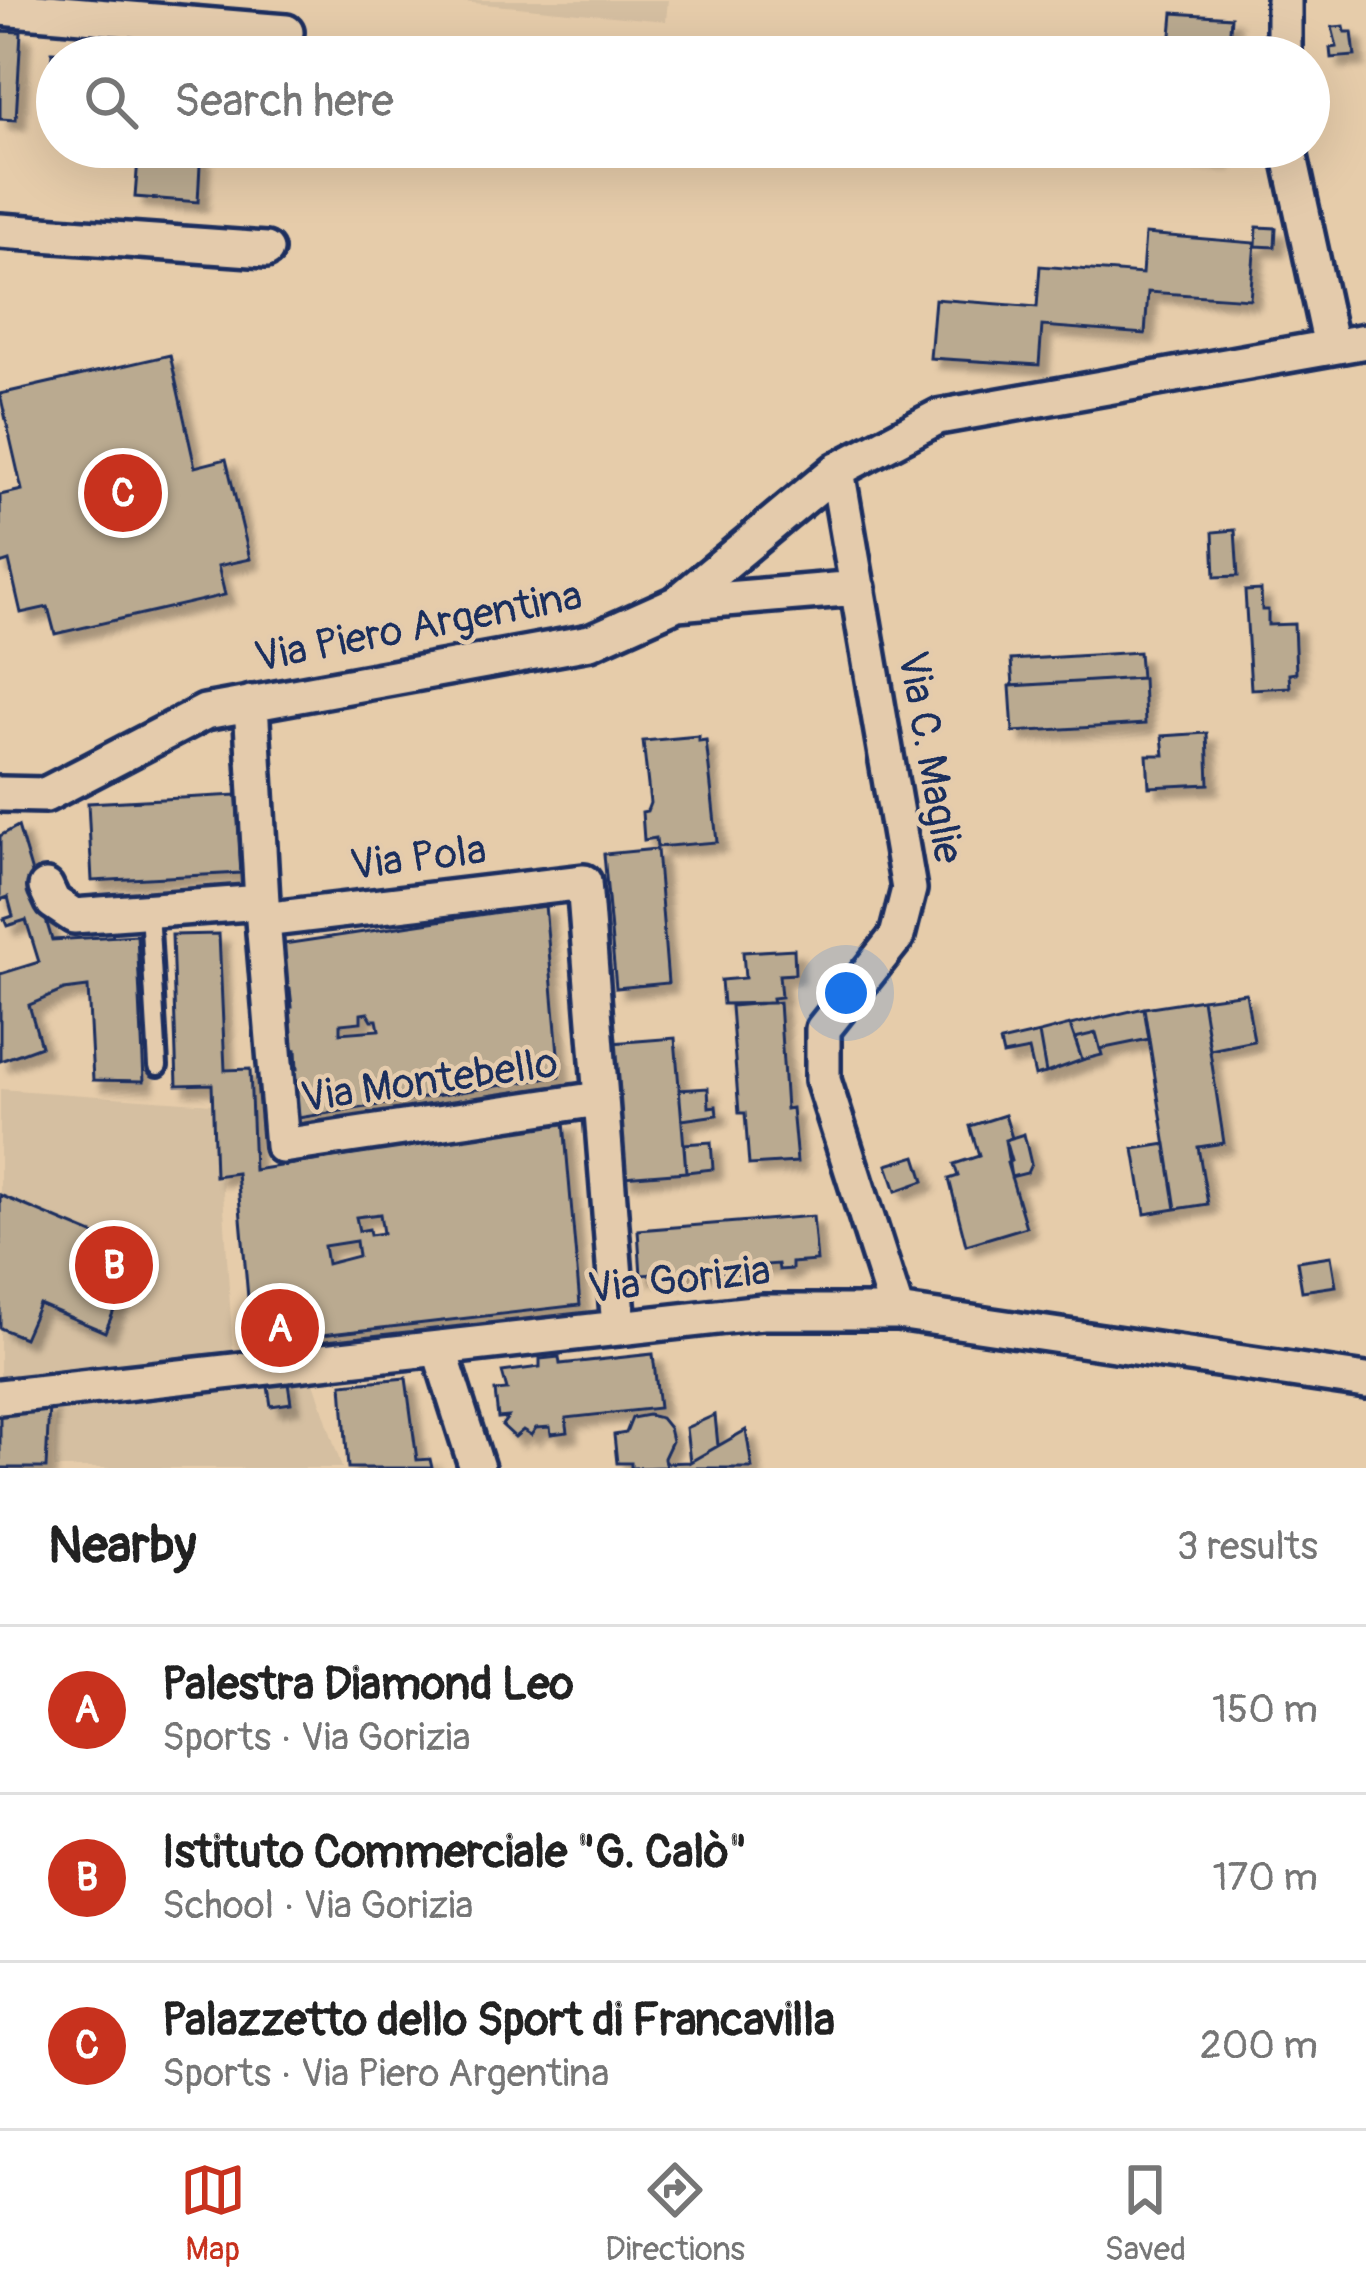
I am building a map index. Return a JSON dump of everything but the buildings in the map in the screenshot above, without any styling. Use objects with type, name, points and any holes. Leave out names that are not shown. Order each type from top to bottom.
[{"type":"street","points":[[1283,0],[1284,36]]},
{"type":"street","points":[[0,8],[286,32]]},
{"type":"street","points":[[1293,168],[1331,346]]},
{"type":"street","points":[[0,230],[266,250]]},
{"type":"street","name":"Via Piero Argentina","points":[[2,796],[45,796],[205,712],[590,642],[677,603],[837,470],[938,417],[1366,341]]},
{"type":"street","name":"Via C. Maglie","points":[[837,470],[909,889],[897,936],[823,1029],[823,1080],[897,1312]]},
{"type":"street","points":[[677,603],[858,588]]},
{"type":"street","points":[[251,703],[262,911]]},
{"type":"street","name":"Via Pola","points":[[46,887],[53,902],[74,916],[262,911],[584,882],[599,1100]]},
{"type":"street","name":"Via Montebello","points":[[262,911],[282,1146],[599,1100]]},
{"type":"street","points":[[599,1100],[619,1328]]},
{"type":"street","name":"Via Gorizia","points":[[0,1396],[762,1312],[897,1312],[1366,1382]]},
{"type":"street","points":[[439,1348],[477,1468]]},
{"type":"lane","points":[[148,911],[158,1066]]},
{"type":"shaded area","points":[[441,0],[668,0],[666,21]]},
{"type":"shaded area","points":[[0,1089],[212,1104],[215,1175],[222,1175],[233,1354],[0,1381]]},
{"type":"shaded area","points":[[313,1379],[342,1468],[54,1468],[55,1406]]},
{"type":"place","name":"Palazzetto dello Sport di Francavilla","points":[[123,493]]},
{"type":"place","name":"Istituto Commerciale \"G. Calò\"","points":[[114,1265]]},
{"type":"place","name":"Palestra Diamond Leo","points":[[280,1328]]}]
